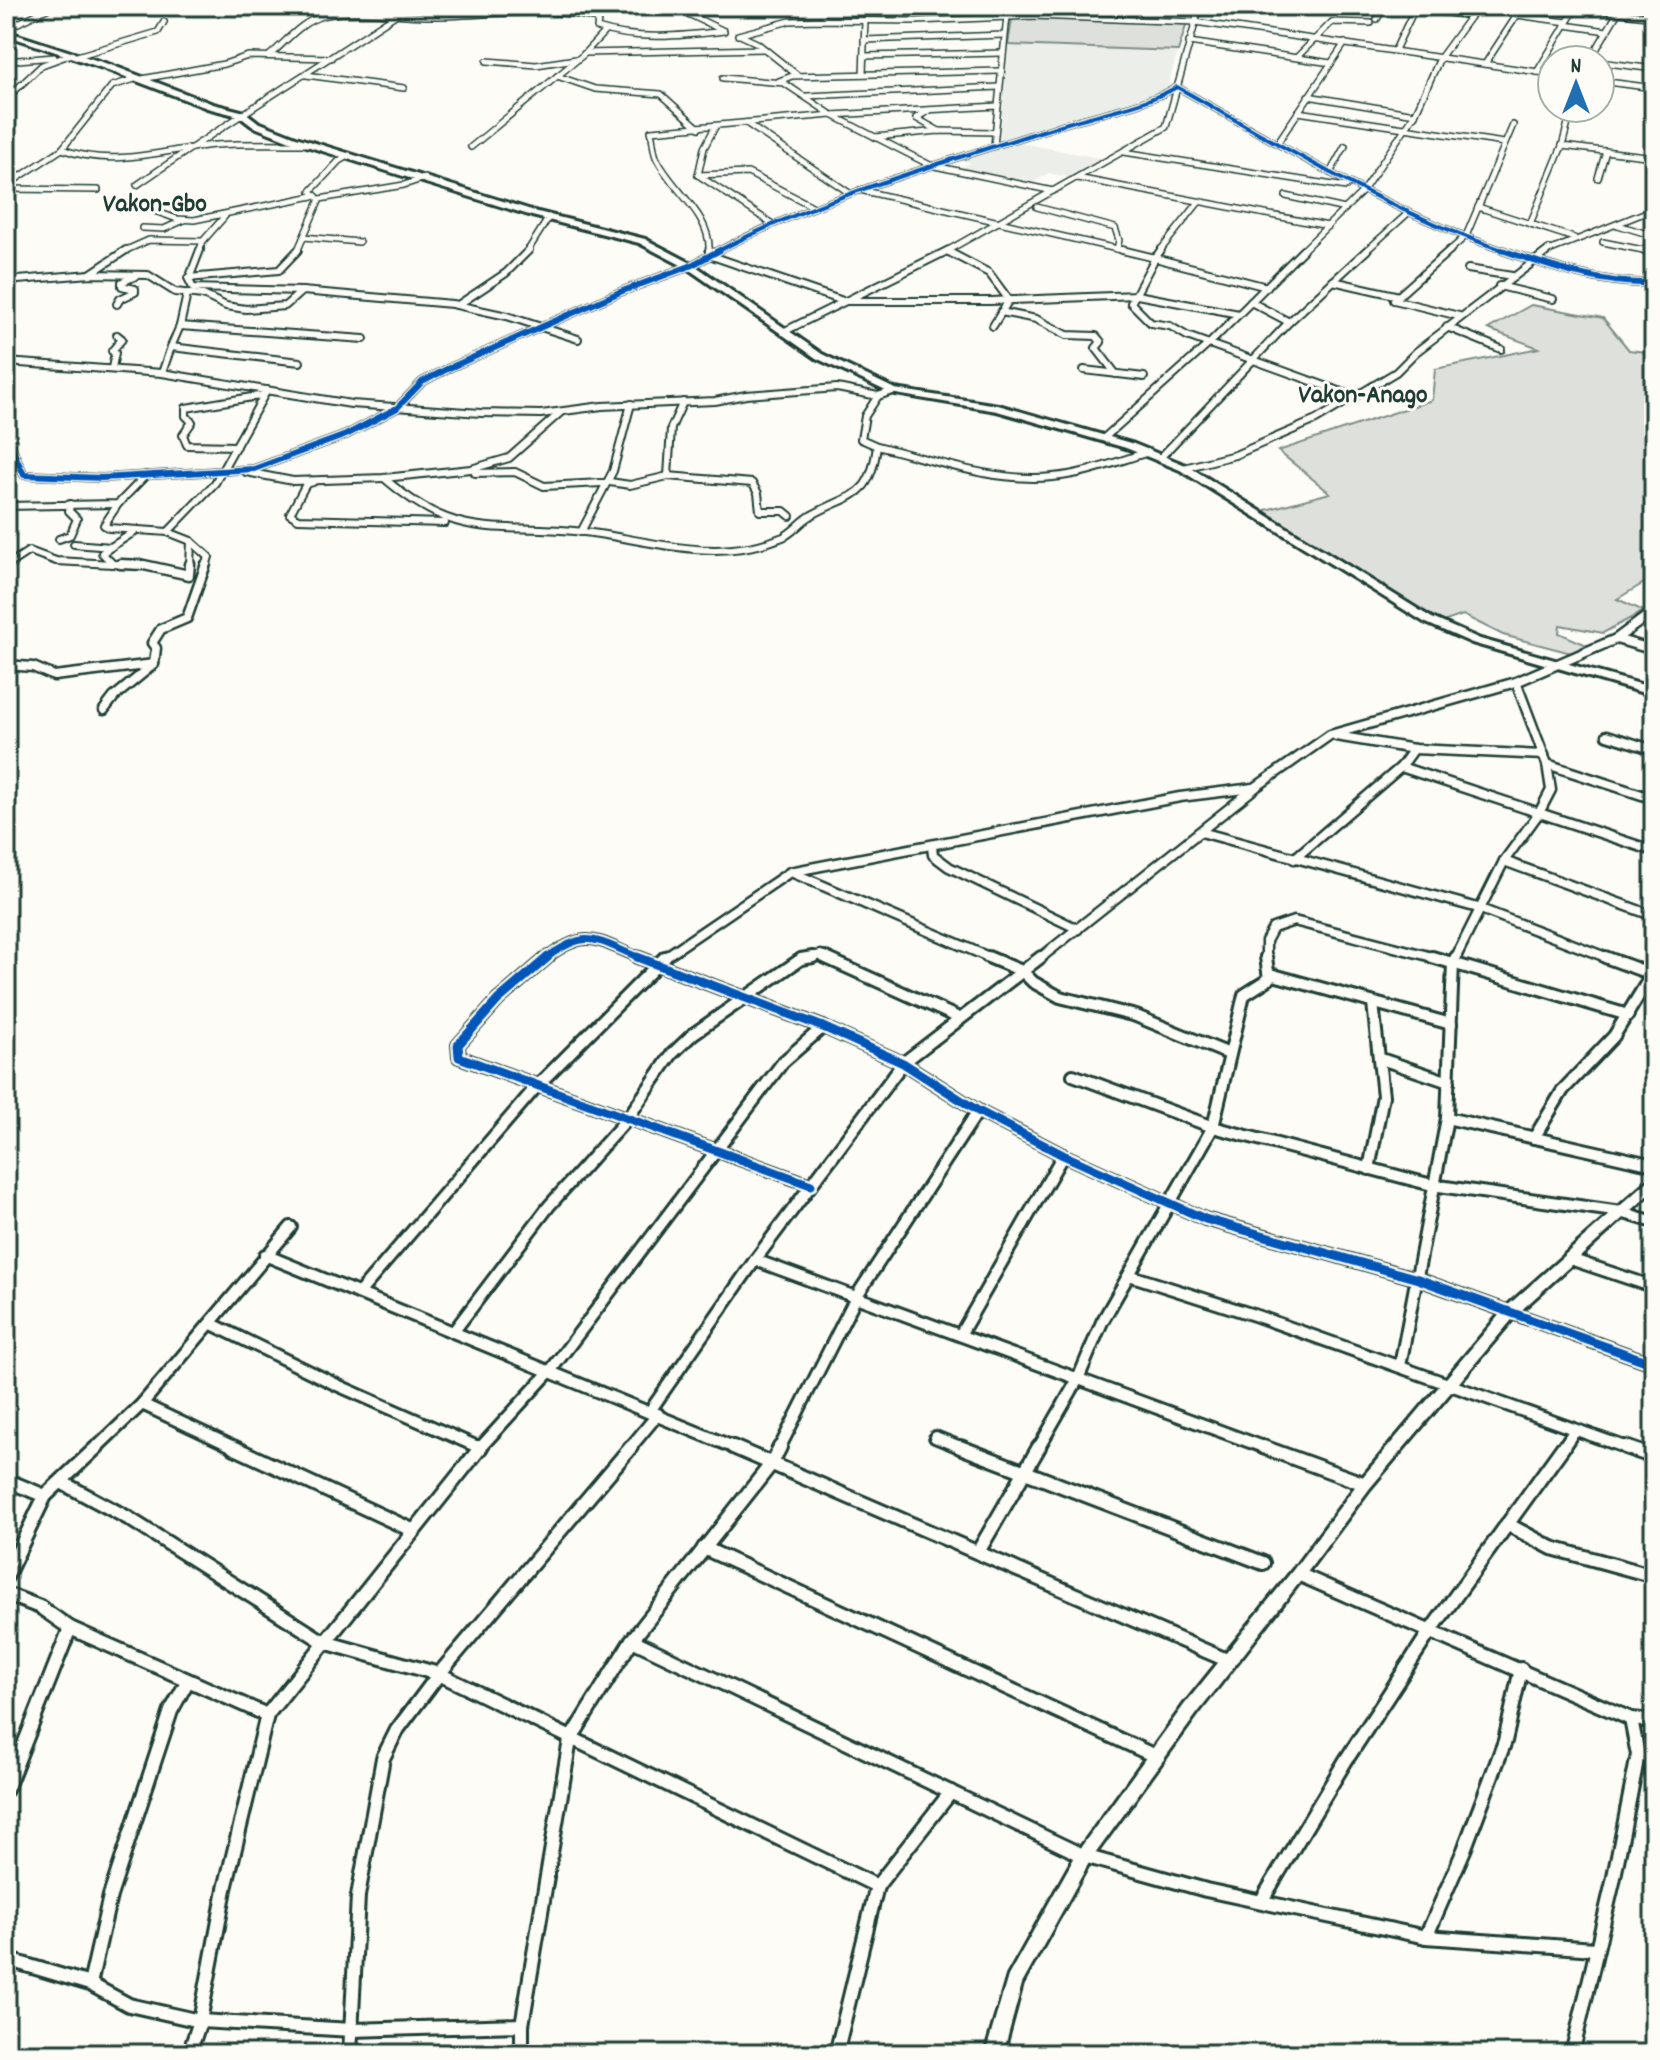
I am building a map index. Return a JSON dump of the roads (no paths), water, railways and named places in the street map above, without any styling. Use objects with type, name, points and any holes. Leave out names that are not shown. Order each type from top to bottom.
[{"type":"main road","points":[[6,31],[210,106],[242,114],[255,124],[310,144],[549,217],[631,237],[690,266],[831,362],[893,391],[998,408],[1149,452],[1184,468],[1428,620],[1476,641],[1654,692]]},
{"type":"street","points":[[6,31],[53,6]]},
{"type":"street","points":[[137,185],[187,149],[409,6]]},
{"type":"street","points":[[671,6],[738,35],[764,49],[787,69],[801,75]]},
{"type":"street","points":[[994,146],[1008,6]]},
{"type":"street","points":[[783,332],[949,252],[1168,125],[1170,105],[1200,6]]},
{"type":"street","points":[[1297,57],[1332,22],[1374,21],[1385,6]]},
{"type":"street","points":[[1394,6],[1471,16]]},
{"type":"street","points":[[1104,438],[1210,343],[1362,192],[1415,114],[1440,58],[1478,6]]},
{"type":"street","points":[[1485,64],[1523,6]]},
{"type":"street","points":[[1532,6],[1620,9],[1654,17]]},
{"type":"street","points":[[1395,50],[1415,8]]},
{"type":"street","points":[[1554,44],[1575,8]]},
{"type":"street","points":[[1599,44],[1620,9]]},
{"type":"street","points":[[270,55],[289,33],[312,19],[342,14],[531,12],[597,19],[597,28],[605,31],[659,35],[724,31]]},
{"type":"street","points":[[1517,15],[1607,31]]},
{"type":"street","points":[[738,35],[790,21],[1006,17],[1195,22],[1536,72]]},
{"type":"street","points":[[863,74],[865,20]]},
{"type":"street","points":[[6,99],[42,65],[158,32],[164,22]]},
{"type":"street","points":[[471,147],[580,58],[605,31]]},
{"type":"street","points":[[864,40],[1004,35]]},
{"type":"street","points":[[1189,42],[1331,63]]},
{"type":"street","points":[[1278,142],[1345,43]]},
{"type":"street","points":[[585,53],[764,49]]},
{"type":"street","points":[[864,56],[1003,53]]},
{"type":"street","points":[[6,61],[71,56]]},
{"type":"street","points":[[6,188],[62,149],[112,86],[140,78],[224,64],[248,56],[331,58]]},
{"type":"street","points":[[487,61],[556,64],[580,58]]},
{"type":"street","points":[[532,64],[595,89],[661,94],[699,128]]},
{"type":"street","points":[[1616,64],[1654,69]]},
{"type":"street","points":[[779,81],[784,77],[801,75],[1001,71]]},
{"type":"street","points":[[306,75],[404,88]]},
{"type":"street","points":[[723,78],[779,81],[807,96],[832,115],[930,165],[1053,191]]},
{"type":"street","points":[[1616,83],[1654,88]]},
{"type":"street","points":[[10,85],[20,85]]},
{"type":"street","points":[[807,96],[999,87]]},
{"type":"street","points":[[1177,87],[1330,173],[1346,188]]},
{"type":"street","points":[[6,435],[24,475],[102,478],[238,470],[267,465],[313,449],[397,408],[422,382],[542,327],[690,266],[771,223],[848,192],[1153,100],[1177,87]]},
{"type":"street","points":[[595,89],[605,99]]},
{"type":"street","points":[[1308,96],[1415,114]]},
{"type":"street","points":[[709,255],[710,242],[692,206],[656,157],[651,131],[832,115],[998,106]]},
{"type":"street","points":[[934,110],[916,118],[939,131]]},
{"type":"street","points":[[1298,112],[1504,143]]},
{"type":"street","points":[[746,123],[848,192]]},
{"type":"street","points":[[1530,224],[1568,124]]},
{"type":"street","points":[[1459,316],[1394,300],[1466,236],[1513,125]]},
{"type":"street","points":[[698,175],[704,148],[715,127]]},
{"type":"street","points":[[875,137],[939,131],[995,132]]},
{"type":"street","points":[[62,149],[87,157],[156,155],[213,145],[310,144]]},
{"type":"street","points":[[1330,173],[1345,146]]},
{"type":"street","points":[[1562,146],[1654,157]]},
{"type":"street","points":[[1598,178],[1606,151]]},
{"type":"street","points":[[1124,152],[1346,188],[1531,261],[1618,284],[1646,286],[1654,283]]},
{"type":"street","points":[[313,196],[311,191],[315,184],[349,155]]},
{"type":"street","points":[[698,175],[748,173],[812,206]]},
{"type":"street","points":[[698,175],[771,223]]},
{"type":"street","points":[[152,210],[184,220],[226,215],[313,196],[320,199],[404,185],[425,178]]},
{"type":"street","points":[[1077,178],[1328,226]]},
{"type":"street","points":[[6,188],[98,190]]},
{"type":"street","points":[[857,189],[1267,287]]},
{"type":"street","points":[[1286,196],[1345,209]]},
{"type":"street","points":[[190,276],[279,270],[289,265],[320,199]]},
{"type":"street","points":[[1199,202],[1155,258],[1131,303],[1137,306],[1137,311],[1151,323],[1170,326],[1187,336],[1353,396]]},
{"type":"street","points":[[1037,207],[1115,228],[1119,240],[1117,249]]},
{"type":"street","points":[[1478,207],[1575,239]]},
{"type":"street","points":[[1184,468],[1219,460],[1316,420],[1353,396],[1377,386],[1459,316],[1531,261],[1575,239],[1654,209]]},
{"type":"street","points":[[1161,457],[1289,322],[1407,214]]},
{"type":"street","points":[[226,215],[203,241],[190,276],[189,282],[193,288],[302,291],[458,305],[578,339]]},
{"type":"street","points":[[458,305],[522,257],[533,244],[538,228],[549,217]]},
{"type":"street","points":[[142,228],[162,229],[176,226],[184,220]]},
{"type":"street","points":[[1603,242],[1648,251],[1647,246],[1654,237],[1618,225]]},
{"type":"street","points":[[304,237],[359,242]]},
{"type":"street","points":[[133,242],[203,241]]},
{"type":"street","points":[[6,281],[82,277],[144,242]]},
{"type":"street","points":[[949,252],[987,269],[1009,300]]},
{"type":"street","points":[[709,255],[850,301],[1134,295],[1239,314]]},
{"type":"street","points":[[1468,269],[1512,276]]},
{"type":"street","points":[[90,274],[153,276],[167,288],[203,295],[226,306],[254,309],[285,306],[302,291]]},
{"type":"street","points":[[117,304],[120,299],[135,292],[135,289],[122,286],[122,282],[143,274]]},
{"type":"street","points":[[1333,281],[1399,296]]},
{"type":"street","points":[[1499,286],[1553,299]]},
{"type":"street","points":[[162,373],[180,326],[187,294]]},
{"type":"street","points":[[993,326],[1009,300]]},
{"type":"street","points":[[1251,302],[1289,322]]},
{"type":"street","points":[[1001,312],[1036,319],[1067,335],[1096,336],[1101,342],[1096,348],[1116,374]]},
{"type":"street","points":[[180,326],[364,339]]},
{"type":"street","points":[[1447,327],[1501,349]]},
{"type":"street","points":[[112,368],[115,353],[112,351],[122,339],[117,335]]},
{"type":"street","points":[[171,347],[300,362]]},
{"type":"street","points":[[6,362],[162,373],[266,392],[397,408],[520,415],[837,388],[878,396]]},
{"type":"street","points":[[1084,370],[1144,377]]},
{"type":"street","points":[[893,391],[878,396],[867,407],[866,420],[859,436],[861,439],[877,446],[991,473],[1042,478],[1072,474],[1149,452]]},
{"type":"street","points":[[168,532],[222,471],[266,392]]},
{"type":"street","points":[[236,446],[187,445],[183,435],[192,422],[186,416],[186,408],[266,392]]},
{"type":"street","points":[[668,476],[669,434],[676,410],[683,402]]},
{"type":"street","points":[[581,532],[606,483],[631,404]]},
{"type":"street","points":[[238,470],[293,481],[416,476],[471,469],[509,458],[561,412]]},
{"type":"street","points":[[319,479],[306,484],[290,514],[298,519],[324,521],[460,523],[581,532],[696,554],[751,547],[787,536],[809,517],[864,491],[875,471],[877,446]]},
{"type":"street","points":[[416,476],[433,478],[504,471],[515,472],[544,486],[630,485],[668,476],[752,483],[758,493],[760,511],[784,511],[790,516]]},
{"type":"street","points":[[104,710],[117,694],[133,685],[154,664],[156,648],[152,643],[159,628],[187,618],[209,557],[191,541],[168,532],[117,531],[104,525],[118,504],[146,474]]},
{"type":"street","points":[[384,478],[437,516],[460,523]]},
{"type":"street","points":[[59,539],[69,537],[74,530],[77,519],[69,511],[70,504]]},
{"type":"street","points":[[6,506],[118,504]]},
{"type":"street","points":[[113,564],[102,553],[134,532]]},
{"type":"street","points":[[189,575],[191,541]]},
{"type":"street","points":[[74,544],[111,547]]},
{"type":"street","points":[[6,566],[29,551],[56,561],[144,565],[189,575],[201,581]]},
{"type":"street","points":[[350,2054],[358,1896],[383,1758],[397,1730],[439,1674],[654,1412],[755,1260],[903,1063],[1256,787],[1330,735],[1516,682],[1616,639],[1654,611]]},
{"type":"street","points":[[1616,639],[1654,650]]},
{"type":"street","points":[[6,665],[33,667],[45,675],[54,676],[154,664]]},
{"type":"street","points":[[1400,1366],[1447,1118],[1453,962],[1504,861],[1539,813],[1551,790],[1545,760],[1516,682]]},
{"type":"street","points":[[1330,735],[1414,749],[1545,760],[1654,799]]},
{"type":"street","points":[[1607,735],[1654,750]]},
{"type":"street","points":[[1294,859],[1401,767],[1414,749]]},
{"type":"street","points":[[1401,767],[1654,851]]},
{"type":"street","points":[[359,1293],[537,1086],[655,963],[790,872],[1180,797],[1256,787]]},
{"type":"street","points":[[1201,832],[1478,908],[1653,974],[1605,1046],[1563,1090],[1534,1138]]},
{"type":"street","points":[[932,847],[933,855],[949,867],[1078,929]]},
{"type":"street","points":[[1504,861],[1654,916]]},
{"type":"street","points":[[790,872],[1022,971],[1040,987],[1057,995],[1137,1016],[1229,1054]]},
{"type":"street","points":[[978,1552],[1078,1379],[1102,1322],[1213,1127],[1244,995],[1266,983],[1270,974],[1265,950],[1276,922],[1284,920],[1453,962],[1628,1015]]},
{"type":"street","points":[[811,1185],[459,1057],[458,1045],[490,1006],[572,938],[586,937],[823,1027],[903,1063],[978,1111],[1063,1155],[1205,1219],[1418,1279],[1654,1364]]},
{"type":"street","points":[[454,1331],[549,1206],[627,1119],[672,1054],[693,1034],[801,959],[814,954],[959,1018]]},
{"type":"street","points":[[1270,974],[1451,1024]]},
{"type":"street","points":[[1369,1169],[1383,1096],[1373,1003]]},
{"type":"street","points":[[189,2054],[200,2021],[225,1889],[267,1715],[412,1530],[480,1448],[551,1370],[783,1062],[823,1027]]},
{"type":"street","points":[[1381,1059],[1449,1082]]},
{"type":"street","points":[[1073,1075],[1213,1127],[1432,1185],[1621,1212],[1654,1222]]},
{"type":"street","points":[[522,2054],[522,2025],[570,1740],[632,1640],[772,1463],[856,1297],[978,1111]]},
{"type":"street","points":[[1447,1118],[1654,1165]]},
{"type":"street","points":[[960,1335],[1063,1155]]},
{"type":"street","points":[[994,2054],[1014,1982],[1084,1856],[1229,1661],[1365,1484],[1511,1311],[1654,1183]]},
{"type":"street","points":[[6,1577],[45,1496],[142,1404],[291,1227]]},
{"type":"street","points":[[265,1255],[654,1412],[1229,1661]]},
{"type":"street","points":[[1570,1259],[1654,1287]]},
{"type":"street","points":[[755,1260],[1365,1484]]},
{"type":"street","points":[[1129,1275],[1257,1316],[1654,1457]]},
{"type":"street","points":[[212,1324],[337,1385],[480,1448]]},
{"type":"street","points":[[142,1404],[412,1530]]},
{"type":"street","points":[[1262,1900],[1346,1760],[1429,1633],[1575,1430]]},
{"type":"street","points":[[935,1437],[1263,1563]]},
{"type":"street","points":[[6,1480],[45,1496]]},
{"type":"street","points":[[61,1482],[128,1518],[324,1642],[439,1674],[877,1886]]},
{"type":"street","points":[[1507,1524],[1552,1548],[1654,1576]]},
{"type":"street","points":[[704,1548],[1157,1757]]},
{"type":"street","points":[[1298,1574],[1631,1719],[1654,1721]]},
{"type":"street","points":[[6,1594],[26,1599],[70,1628],[267,1715]]},
{"type":"street","points":[[6,1790],[70,1628]]},
{"type":"street","points":[[632,1640],[1084,1856],[1206,1890],[1426,1937],[1595,1949]]},
{"type":"street","points":[[1426,1937],[1464,1850],[1505,1741],[1521,1669]]},
{"type":"street","points":[[90,1984],[110,1896],[171,1711],[187,1682]]},
{"type":"street","points":[[1572,2054],[1613,1882],[1638,1755],[1631,1719]]},
{"type":"street","points":[[836,2054],[877,1886],[951,1792]]},
{"type":"street","points":[[6,1959],[90,1984],[129,2005],[200,2021],[352,2030],[522,2025]]},
{"type":"district","name":"Vakon-Gbo","points":[[155,202]]},
{"type":"district","name":"Vakon-Anago","points":[[1363,393]]}]
